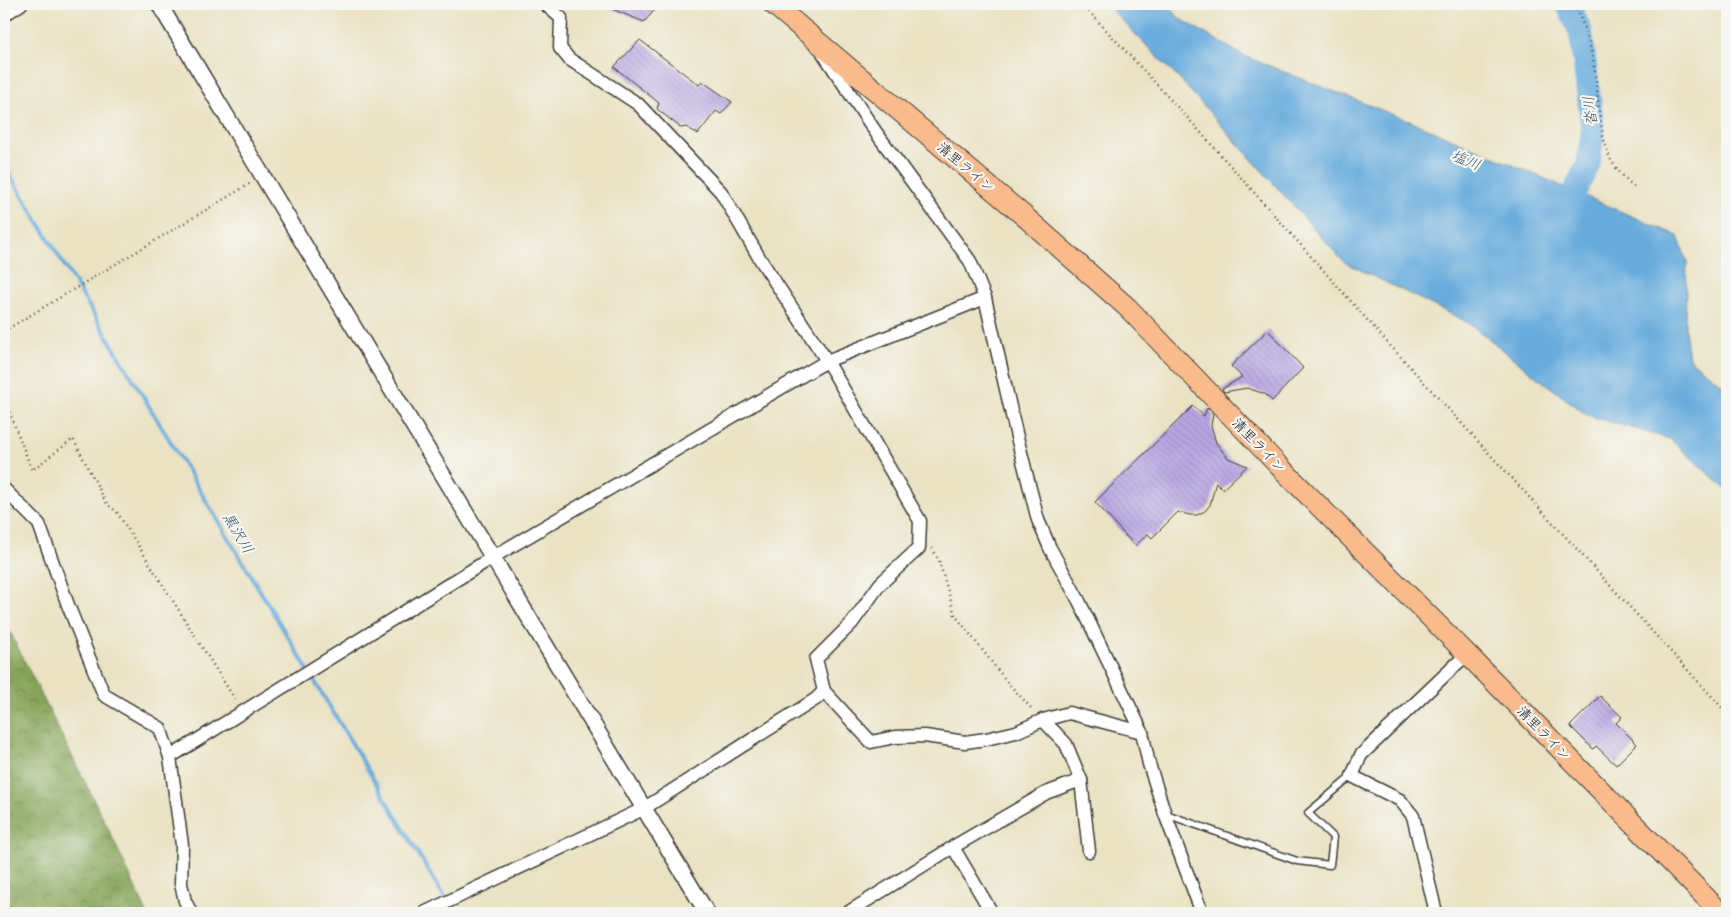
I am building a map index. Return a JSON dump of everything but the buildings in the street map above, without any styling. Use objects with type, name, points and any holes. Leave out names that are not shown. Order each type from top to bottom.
[{"type":"highway","name":"清里ライン","points":[[773,4],[1023,215],[1128,308],[1279,466],[1721,913]]},
{"type":"street","points":[[4,15],[21,4]]},
{"type":"street","points":[[159,4],[643,810],[707,913]]},
{"type":"street","points":[[546,4],[561,18],[560,48],[569,59],[638,104],[721,192],[760,259],[827,362],[920,522],[919,548],[880,584],[852,623],[816,659],[824,691],[872,742],[895,737],[925,736],[965,742],[986,740],[1016,732],[1043,720],[1069,713],[1142,732]]},
{"type":"street","points":[[813,38],[875,131],[970,261],[985,298],[1038,520],[1050,548],[1079,601],[1142,732],[1149,764],[1165,814],[1202,913]]},
{"type":"street","points":[[170,757],[493,558],[827,362],[985,298]]},
{"type":"street","points":[[4,489],[39,524],[68,605],[104,694],[160,728],[170,757],[182,845],[181,884],[185,901],[191,913]]},
{"type":"street","points":[[1436,913],[1413,816],[1400,800],[1352,776],[1361,754],[1467,654]]},
{"type":"street","points":[[424,913],[643,810],[816,699],[824,691]]},
{"type":"street","points":[[1043,720],[1066,744],[1081,780],[1090,851]]},
{"type":"street","points":[[847,913],[953,847],[1046,793],[1081,780]]},
{"type":"street","points":[[953,847],[992,913]]},
{"type":"lane","points":[[1165,814],[1297,861],[1330,865],[1333,838],[1308,812],[1352,776]]},
{"type":"path","points":[[1082,4],[1195,126],[1387,342],[1727,713]]},
{"type":"path","points":[[1575,4],[1582,21],[1594,64],[1600,114],[1611,159],[1620,174],[1636,189]]},
{"type":"path","points":[[4,331],[263,176]]},
{"type":"path","points":[[4,398],[32,470],[73,439],[107,504],[117,512],[243,712]]},
{"type":"path","points":[[931,545],[955,615],[1008,683],[1043,720]]},
{"type":"green space","points":[[4,620],[108,828],[147,913],[4,913]]},
{"type":"water","name":"塩川","points":[[1106,4],[1168,4],[1179,18],[1244,56],[1422,126],[1678,236],[1687,262],[1685,329],[1689,359],[1727,388],[1727,490],[1670,439],[1587,415],[1469,323],[1344,262],[1184,84]]},
{"type":"waterway","name":"沓川","points":[[1563,215],[1588,165],[1593,131],[1581,33],[1568,4]]},
{"type":"waterway","name":"黒沢川","points":[[4,165],[454,913]]}]
